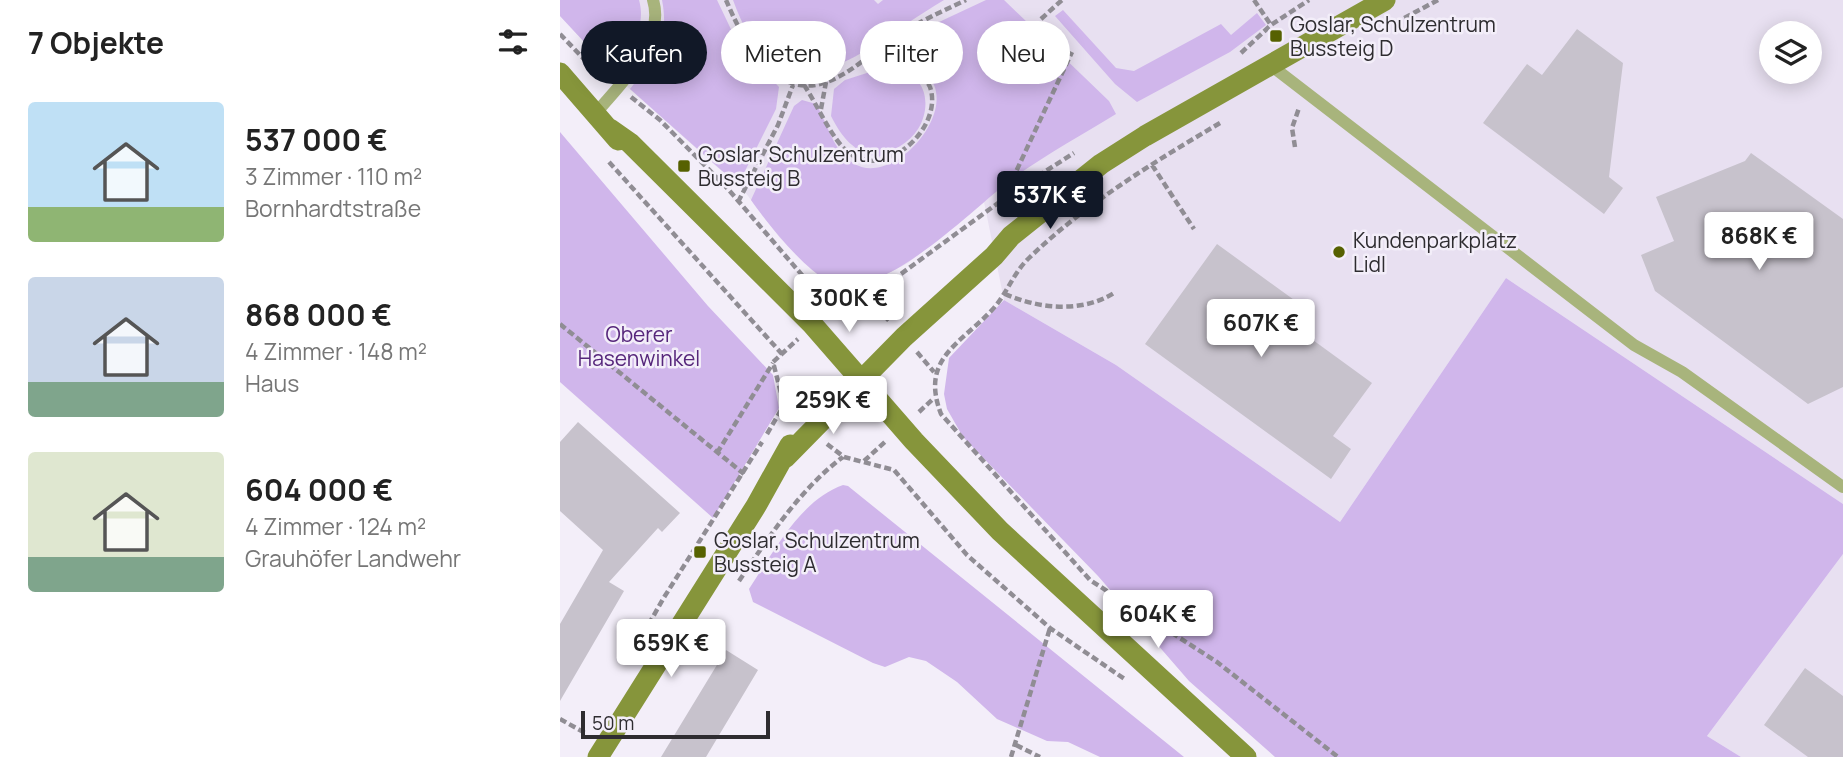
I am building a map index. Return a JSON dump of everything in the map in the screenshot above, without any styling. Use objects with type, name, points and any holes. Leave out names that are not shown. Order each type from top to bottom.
[{"type":"street","points":[[589,751],[785,458],[804,424],[994,256],[1011,236],[1101,164],[1269,64],[1385,0]]},
{"type":"street","points":[[560,73],[603,121],[625,151],[853,379],[1000,531],[1246,757]]},
{"type":"lane","points":[[603,121],[616,89],[651,37],[655,24],[653,0]]},
{"type":"lane","points":[[1269,64],[1304,94],[1633,345],[1682,372],[1843,487]]},
{"type":"path","points":[[726,0],[752,52],[764,66],[793,85],[812,84]]},
{"type":"path","points":[[925,21],[965,0]]},
{"type":"path","points":[[1041,19],[1062,0]]},
{"type":"path","points":[[1254,0],[1272,25]]},
{"type":"path","points":[[1234,59],[1272,25],[1309,0]]},
{"type":"path","points":[[1392,25],[1437,0]]},
{"type":"path","points":[[560,34],[591,69],[660,120],[738,202],[808,282],[824,292],[845,295],[894,279],[1016,190],[1085,147]]},
{"type":"path","points":[[1016,190],[1013,178],[1072,52]]},
{"type":"path","points":[[821,109],[827,84]]},
{"type":"path","points":[[804,85],[848,152],[861,160],[878,162],[894,156],[918,135],[928,118],[930,88],[928,84]]},
{"type":"path","points":[[738,202],[778,125],[793,85]]},
{"type":"path","points":[[1295,147],[1292,128],[1304,94]]},
{"type":"path","points":[[1224,120],[1094,204],[1026,260],[1005,294],[945,353],[934,372],[934,398],[941,414],[1090,580],[1217,662],[1338,757]]},
{"type":"path","points":[[602,154],[782,354]]},
{"type":"path","points":[[1152,165],[1194,229]]},
{"type":"path","points":[[1005,294],[1046,307],[1099,303],[1114,293]]},
{"type":"path","points":[[560,324],[744,474]]},
{"type":"path","points":[[718,453],[773,362]]},
{"type":"path","points":[[625,667],[663,599],[744,474],[784,405]]},
{"type":"path","points":[[733,589],[799,501],[825,471],[844,457]]},
{"type":"path","points":[[864,461],[894,470],[967,555],[1050,628],[1130,683]]},
{"type":"path","points":[[1011,757],[1050,628]]},
{"type":"path","points":[[589,751],[594,723]]},
{"type":"path","points":[[1016,745],[1040,757]]},
{"type":"shaded area","points":[[560,0],[1843,0],[1843,504],[1506,278],[1340,522],[1116,365],[1004,300],[984,202],[908,263],[877,279],[850,285],[828,281],[780,238],[745,192],[624,84],[707,84],[707,21],[581,21],[581,38],[560,16]]},
{"type":"shaded area","points":[[1843,554],[1843,757],[1741,757],[1707,736]]},
{"type":"green space","points":[[560,0],[639,0],[641,10],[641,21],[581,21],[581,39],[560,16]]},
{"type":"green space","points":[[662,0],[717,0],[727,21],[721,21],[721,84],[776,84],[779,87],[776,109],[738,185],[630,89],[634,84],[707,84],[707,21],[664,21]]},
{"type":"green space","points":[[733,0],[874,0],[878,4],[883,0],[944,0],[912,21],[860,21],[860,53],[846,60],[846,21],[743,21]]},
{"type":"green space","points":[[986,0],[1004,0],[1026,21],[977,21],[977,84],[1070,84],[1070,63],[1109,101],[1116,114],[1012,179],[950,231],[898,268],[873,280],[849,285],[828,281],[797,256],[751,200],[794,106],[802,100],[816,104],[840,151],[853,163],[867,168],[883,166],[899,159],[913,147],[925,133],[933,117],[937,100],[933,84],[963,84],[963,21],[941,21]]},
{"type":"green space","points":[[1063,10],[1116,68],[1134,71],[1221,24],[1231,35],[1257,13],[1266,25],[1230,52],[1137,102],[1115,84],[1070,33],[1070,21],[1059,21],[1055,16]]},
{"type":"green space","points":[[860,75],[860,84],[919,84],[925,96],[925,105],[918,129],[900,146],[878,157],[855,148],[831,116],[834,89],[840,84],[846,84],[846,80]]},
{"type":"green space","name":"Oberer Hasenwinkel","points":[[560,132],[708,306],[773,375],[779,408],[713,518],[560,382]]},
{"type":"green space","points":[[1506,278],[1843,504],[1843,554],[1707,736],[1741,757],[1275,757],[1189,681],[1098,576],[963,437],[947,409],[944,394],[949,358],[1004,300],[1116,365],[1340,522]]},
{"type":"green space","points":[[843,485],[848,486],[1184,757],[1100,757],[1068,742],[1047,741],[997,719],[957,682],[926,661],[909,657],[885,667],[873,663],[753,602],[749,589],[789,529],[814,503]]},
{"type":"building","points":[[1577,29],[1623,63],[1609,177],[1623,188],[1604,214],[1483,123],[1527,64],[1542,75]]},
{"type":"building","points":[[1751,153],[1843,219],[1843,387],[1808,404],[1655,291],[1641,255],[1674,241],[1656,197],[1745,161]]},
{"type":"building","points":[[1217,244],[1308,310],[1295,327],[1372,383],[1333,436],[1351,449],[1331,479],[1145,344]]},
{"type":"building","points":[[578,422],[680,513],[662,532],[658,528],[609,582],[624,591],[560,701],[560,624],[603,550],[560,511],[560,442]]},
{"type":"building","points":[[726,650],[758,670],[706,757],[661,757]]},
{"type":"building","points":[[1805,668],[1843,696],[1843,757],[1808,757],[1764,725]]},
{"type":"place","name":"Goslar, Schulzentrum Bussteig D","points":[[1276,36]]},
{"type":"place","name":"Goslar, Schulzentrum Bussteig B","points":[[684,166]]},
{"type":"place","name":"Kundenparkplatz Lidl","points":[[1339,252]]},
{"type":"place","name":"Goslar, Schulzentrum Bussteig A","points":[[700,552]]}]
